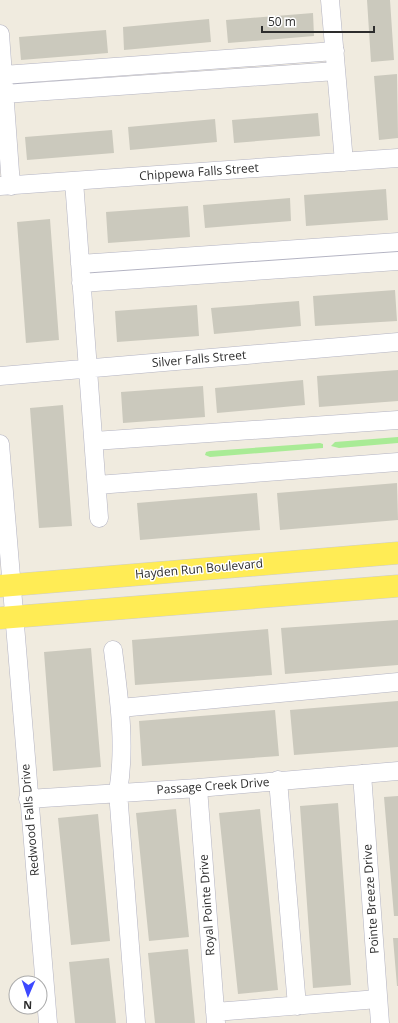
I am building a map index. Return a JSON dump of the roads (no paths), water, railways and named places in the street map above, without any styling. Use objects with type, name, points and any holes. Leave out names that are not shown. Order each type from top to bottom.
[{"type":"main road","name":"Hayden Run Boulevard","points":[[6,585],[398,553]]},
{"type":"main road","points":[[7,617],[398,586]]},
{"type":"street","points":[[330,0],[344,162]]},
{"type":"street","points":[[0,34],[4,94],[5,186]]},
{"type":"street","points":[[3,75],[334,51]]},
{"type":"street","points":[[216,60],[218,79]]},
{"type":"street","points":[[107,68],[107,87]]},
{"type":"street","points":[[4,94],[336,71]]},
{"type":"street","name":"Chippewa Falls Street","points":[[5,186],[398,158]]},
{"type":"street","points":[[74,181],[99,518]]},
{"type":"street","points":[[80,264],[398,242]]},
{"type":"street","points":[[293,249],[295,268]]},
{"type":"street","points":[[190,256],[192,276]]},
{"type":"street","points":[[81,284],[398,261]]},
{"type":"street","name":"Silver Falls Street","points":[[0,376],[398,342]]},
{"type":"street","points":[[94,442],[398,420]]},
{"type":"street","name":"Redwood Falls Drive","points":[[0,444],[7,617],[28,799],[48,1023]]},
{"type":"street","points":[[97,485],[398,462]]},
{"type":"street","points":[[113,650],[120,708],[122,766],[118,792],[136,1023]]},
{"type":"street","points":[[120,708],[398,682]]},
{"type":"street","name":"Passage Creek Drive","points":[[28,799],[198,788],[398,771]]},
{"type":"street","name":"Pointe Breeze Drive","points":[[362,774],[380,1023]]},
{"type":"street","points":[[278,780],[297,1006]]},
{"type":"street","name":"Royal Pointe Drive","points":[[198,788],[216,1017]]},
{"type":"street","points":[[216,1017],[297,1006],[378,999]]}]
